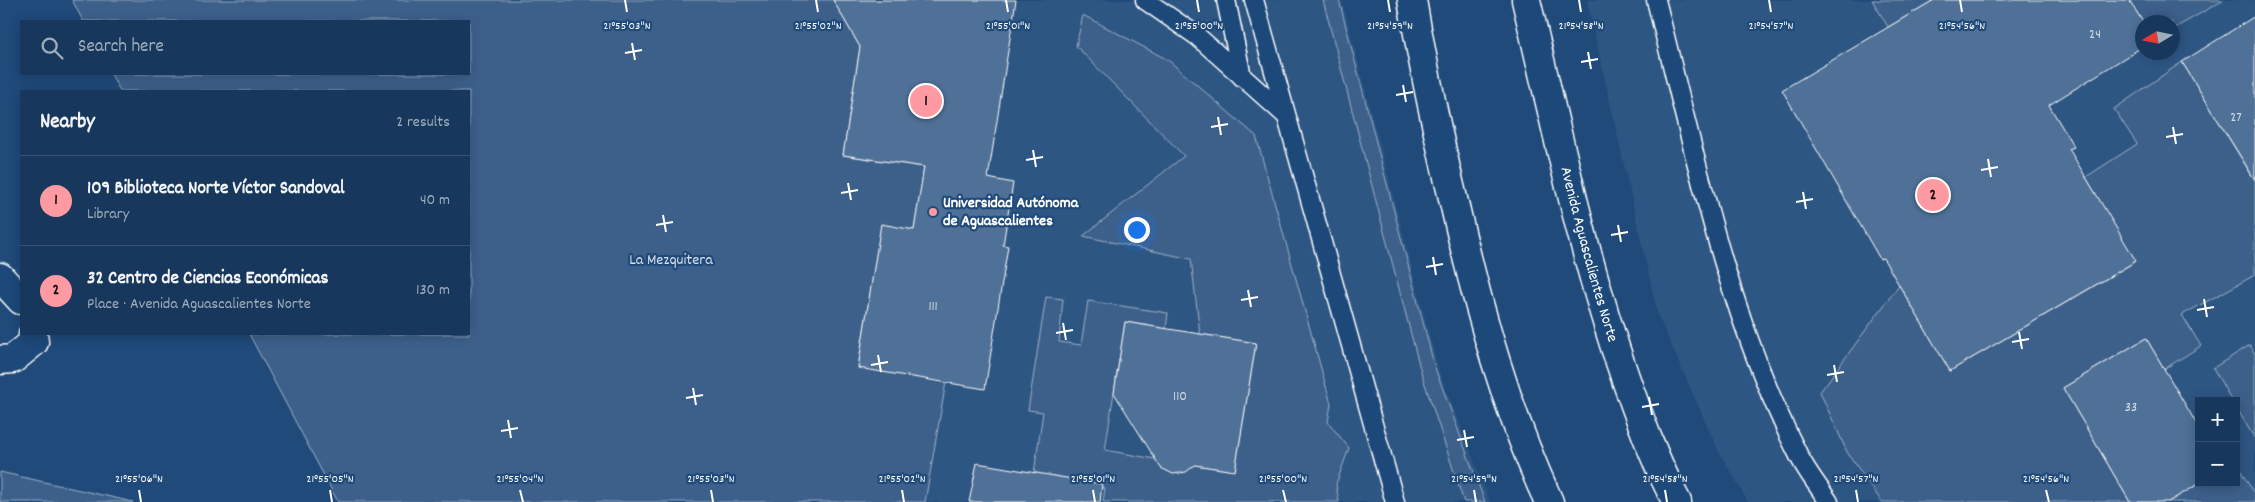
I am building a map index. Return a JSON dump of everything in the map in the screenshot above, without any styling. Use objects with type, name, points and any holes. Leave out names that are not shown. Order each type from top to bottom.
[{"type":"main road","points":[[1412,0],[1428,92],[1473,284],[1512,414],[1550,502]]},
{"type":"main road","name":"Avenida Aguascalientes Norte","points":[[1526,0],[1588,257],[1614,347],[1646,436],[1677,502]]},
{"type":"main road","points":[[0,278],[20,299]]},
{"type":"main road","points":[[0,360],[13,359],[34,338]]},
{"type":"lane","points":[[1145,0],[1197,36],[1284,114]]},
{"type":"lane","points":[[1226,0],[1242,77]]},
{"type":"lane","points":[[1254,0],[1284,114],[1395,502]]},
{"type":"lane","points":[[1656,0],[1721,259],[1742,320],[1759,368],[1798,456],[1829,502]]},
{"type":"shaded area","name":"Universidad Autónoma de Aguascalientes","points":[[72,0],[1342,0],[1438,368],[1490,502],[338,502],[250,335],[470,335],[470,90],[119,90],[112,75],[470,75],[470,20],[82,20]]},
{"type":"shaded area","points":[[1587,0],[2255,0],[2255,502],[1748,502],[1718,450],[1658,316]]},
{"type":"green space","name":"La Mezquitera","points":[[72,0],[833,0],[860,47],[843,155],[924,167],[914,230],[881,225],[858,367],[946,382],[925,502],[338,502],[250,335],[470,335],[470,90],[119,90],[112,75],[470,75],[470,20],[82,20]]},
{"type":"green space","points":[[1323,0],[1339,0],[1435,368],[1485,502],[1464,502],[1421,372]]},
{"type":"green space","points":[[1872,0],[1934,0],[1888,27]]},
{"type":"green space","points":[[2129,0],[2224,0],[2180,25],[2180,15],[2139,15]]},
{"type":"green space","points":[[1083,15],[1168,60],[1256,136],[1331,404],[1328,422],[1349,448],[1336,484],[1339,502],[1103,502],[1105,488],[1034,473],[1043,412],[1028,410],[1046,297],[1063,299],[1059,342],[1081,345],[1088,301],[1168,313],[1166,329],[1125,322],[1105,450],[1155,459],[1168,471],[1178,473],[1195,465],[1235,471],[1256,343],[1200,334],[1191,259],[1083,236],[1184,156],[1076,46]]},
{"type":"green space","points":[[2182,62],[2252,176],[2255,174],[2255,275],[2182,315],[2201,346],[2164,369],[2146,338],[2063,388],[2130,502],[1882,502],[1847,452],[1820,392],[1899,285],[1950,371],[2135,262],[2086,177],[2137,144],[2114,109]]},
{"type":"green space","points":[[2250,345],[2255,354],[2255,439],[2240,414],[2240,397],[2230,397],[2213,368]]},
{"type":"green space","points":[[2240,470],[2255,495],[2255,502],[2168,502],[2195,486],[2240,487]]},
{"type":"green space","points":[[0,472],[133,502],[0,502]]},
{"type":"building","points":[[833,0],[1016,0],[988,178],[1013,183],[1003,245],[1008,246],[985,389],[858,368],[881,224],[914,230],[924,167],[843,155],[860,47]]},
{"type":"building","points":[[1934,0],[2129,0],[2139,15],[2135,15],[2135,51],[2049,105],[2074,147],[2069,149],[2136,261],[1950,371],[1883,258],[1880,259],[1782,90]]},
{"type":"building","points":[[2255,16],[2255,180],[2182,62]]},
{"type":"building","points":[[1125,322],[1256,343],[1235,471],[1195,465],[1186,472],[1173,474],[1161,468],[1114,393]]},
{"type":"building","points":[[2146,338],[2195,421],[2195,486],[2168,502],[2130,502],[2063,388]]},
{"type":"building","points":[[977,463],[1102,484],[1100,502],[969,502]]},
{"type":"place","name":"109 Biblioteca Norte Víctor Sandoval","points":[[926,101]]},
{"type":"place","name":"32 Centro de Ciencias Económicas","points":[[1933,195]]},
{"type":"place","name":"Universidad Autónoma de Aguascalientes","points":[[933,212]]}]
